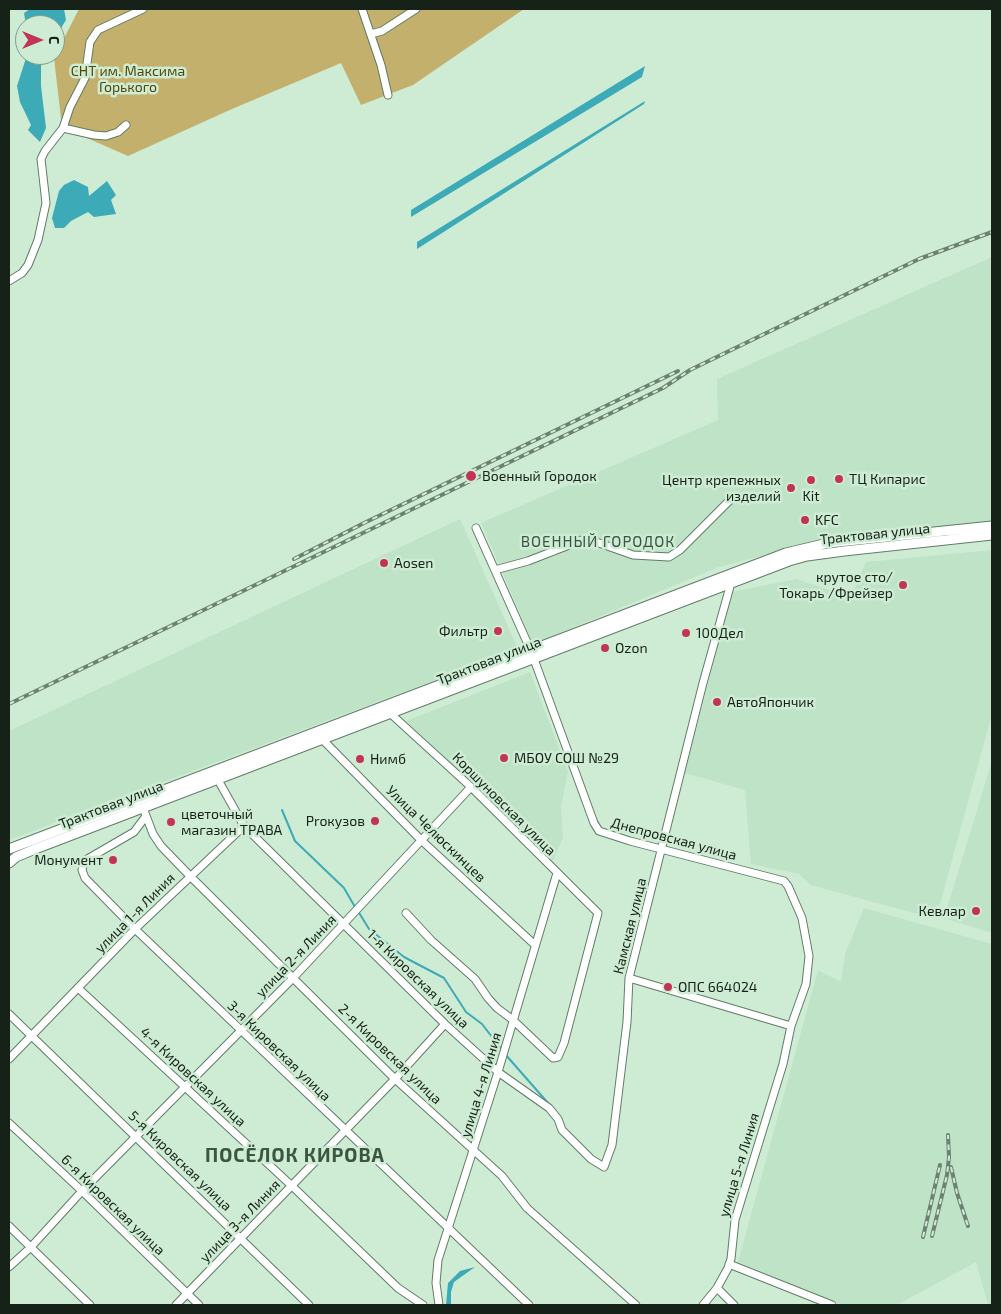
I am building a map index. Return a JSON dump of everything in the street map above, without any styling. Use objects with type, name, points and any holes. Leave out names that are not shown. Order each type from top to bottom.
[{"type":"main road","name":"Трактовая улица","points":[[9,850],[774,566],[807,556],[982,532],[992,526]]},
{"type":"main road","name":"Трактовая улица","points":[[9,863],[16,857],[35,849],[144,812],[218,780],[391,714],[657,601],[769,559],[805,548],[871,538],[982,532],[992,535]]},
{"type":"street","points":[[9,281],[22,273],[28,265],[38,240],[46,203],[42,159],[45,151],[63,128],[70,107],[85,78],[90,42],[98,30],[143,9]]},
{"type":"street","points":[[362,9],[381,65],[388,95]]},
{"type":"street","points":[[371,34],[382,32],[416,9]]},
{"type":"street","points":[[63,128],[106,136],[118,132],[126,125]]},
{"type":"street","points":[[495,570],[528,562],[582,540],[594,541],[633,555],[669,557],[680,550],[733,497]]},
{"type":"street","points":[[476,528],[532,655]]},
{"type":"street","name":"Камская улица","points":[[498,1072],[548,1108],[558,1119],[562,1130],[591,1159],[599,1166],[604,1167],[612,1145],[627,1022],[629,978],[703,683],[731,583]]},
{"type":"street","name":"Днепровская улица","points":[[532,655],[594,823],[599,831],[630,841],[784,881]]},
{"type":"street","name":"Коршуновская улица","points":[[391,714],[471,787],[598,913],[564,1042],[558,1057],[553,1058],[514,1020]]},
{"type":"street","name":"Улица Челюскинцев","points":[[323,740],[422,840],[535,945]]},
{"type":"street","points":[[218,780],[244,826]]},
{"type":"street","name":"улица 2-я Линия","points":[[9,1267],[31,1247],[82,1191],[138,1137],[294,977],[471,787]]},
{"type":"street","name":"2-я Кировская улица","points":[[144,812],[153,834],[161,846],[190,876],[395,1079],[502,1176],[531,1212],[636,1305]]},
{"type":"street","name":"3-я Кировская улица","points":[[144,812],[134,832],[84,861],[82,870],[85,878],[240,1031],[528,1305]]},
{"type":"street","name":"улица 1-я Линия","points":[[9,1059],[135,929],[244,826]]},
{"type":"street","name":"1-я Кировская улица","points":[[244,826],[445,1024],[498,1072]]},
{"type":"street","name":"улица 4-я Линия","points":[[439,1305],[436,1274],[438,1260],[514,1020],[557,873]]},
{"type":"street","name":"улица 5-я Линия","points":[[703,1305],[717,1288],[730,1264],[735,1220],[783,1064],[791,1026],[806,984],[809,956],[802,918],[784,881]]},
{"type":"street","points":[[406,913],[431,940],[475,979],[497,1008],[514,1020]]},
{"type":"street","points":[[629,978],[791,1026]]},
{"type":"street","name":"4-я Кировская улица","points":[[78,988],[292,1186],[398,1288],[423,1305]]},
{"type":"street","name":"5-я Кировская улица","points":[[9,1014],[138,1137],[309,1305]]},
{"type":"street","name":"улица 3-я Линия","points":[[176,1305],[395,1079],[445,1024]]},
{"type":"street","name":"6-я Кировская улица","points":[[9,1122],[199,1305]]},
{"type":"street","points":[[9,1226],[90,1305]]},
{"type":"street","points":[[730,1264],[832,1305]]},
{"type":"street","points":[[717,1288],[734,1305]]},
{"type":"shaded area","points":[[992,257],[992,522],[794,545],[776,552],[719,567],[533,644],[481,523],[718,420],[717,379]]},
{"type":"shaded area","points":[[460,519],[518,649],[9,840],[9,731]]},
{"type":"shaded area","points":[[992,550],[992,714],[940,904],[921,915],[811,885],[799,874],[751,864],[745,790],[685,773],[732,592],[796,579],[851,597],[866,562]]},
{"type":"shaded area","name":"МБОУ СОШ №29","points":[[530,672],[568,772],[561,806],[563,837],[553,861],[500,808],[406,721]]},
{"type":"shaded area","points":[[992,761],[992,933],[944,918]]},
{"type":"shaded area","points":[[864,908],[992,944],[992,1305],[988,1305],[976,1262],[897,1305],[843,1305],[738,1262],[818,970],[841,982],[845,954]]},
{"type":"green space","name":"СНТ им. Максима Горького","points":[[79,9],[524,9],[413,85],[361,105],[341,63],[128,156],[62,127],[55,65],[65,65],[65,36]]},
{"type":"water","points":[[30,9],[64,9],[66,20],[65,22],[65,15],[24,15],[24,13]]},
{"type":"water","points":[[24,65],[41,65],[41,86],[46,128],[40,142],[28,130],[31,125],[20,102],[17,86]]},
{"type":"water","points":[[645,66],[642,77],[411,217],[411,210]]},
{"type":"water","points":[[645,101],[644,104],[417,249],[417,242]]},
{"type":"water","points":[[74,180],[88,187],[89,196],[107,181],[116,195],[111,200],[116,214],[94,217],[88,212],[71,221],[64,228],[55,228],[52,218],[59,191],[64,185]]},
{"type":"water","points":[[475,1267],[454,1282],[451,1292],[451,1305],[446,1305],[448,1283],[460,1271]]},
{"type":"waterway","points":[[282,810],[295,841],[344,888],[355,907]]},
{"type":"waterway","points":[[358,911],[369,929],[404,957],[444,978],[466,1012],[482,1024],[502,1050]]},
{"type":"waterway","points":[[505,1054],[548,1103]]},
{"type":"railway","points":[[9,704],[663,388],[690,370],[919,259],[992,232]]},
{"type":"railway","points":[[294,559],[364,523],[678,371]]},
{"type":"railway","points":[[932,1236],[947,1175],[949,1157],[948,1135]]},
{"type":"railway","points":[[923,1237],[940,1165]]},
{"type":"railway","points":[[951,1167],[968,1226]]},
{"type":"place","name":"Военный Городок","points":[[471,476]]},
{"type":"place","name":"ТЦ Кипарис","points":[[839,479]]},
{"type":"place","name":"Kit","points":[[811,480]]},
{"type":"place","name":"Центр крепежных изделий","points":[[791,488]]},
{"type":"place","name":"KFC","points":[[805,520]]},
{"type":"place","name":"Aosen","points":[[384,563]]},
{"type":"place","name":"крутое сто/ Токарь /Фрейзер","points":[[903,585]]},
{"type":"place","name":"Фильтр","points":[[498,631]]},
{"type":"place","name":"100Дел","points":[[686,633]]},
{"type":"place","name":"Ozon","points":[[605,648]]},
{"type":"place","name":"АвтоЯпончик","points":[[717,702]]},
{"type":"place","name":"МБОУ СОШ №29","points":[[504,758]]},
{"type":"place","name":"Нимб","points":[[360,759]]},
{"type":"place","name":"Proкузов","points":[[375,821]]},
{"type":"place","name":"цветочный магазин ТРАВА","points":[[171,822]]},
{"type":"place","name":"Монумент","points":[[113,860]]},
{"type":"place","name":"Кевлар","points":[[976,911]]},
{"type":"place","name":"ОПС 664024","points":[[668,987]]},
{"type":"district","name":"ВОЕННЫЙ ГОРОДОК","points":[[598,542]]},
{"type":"district","name":"ПОСЁЛОК КИРОВА","points":[[295,1156]]}]
